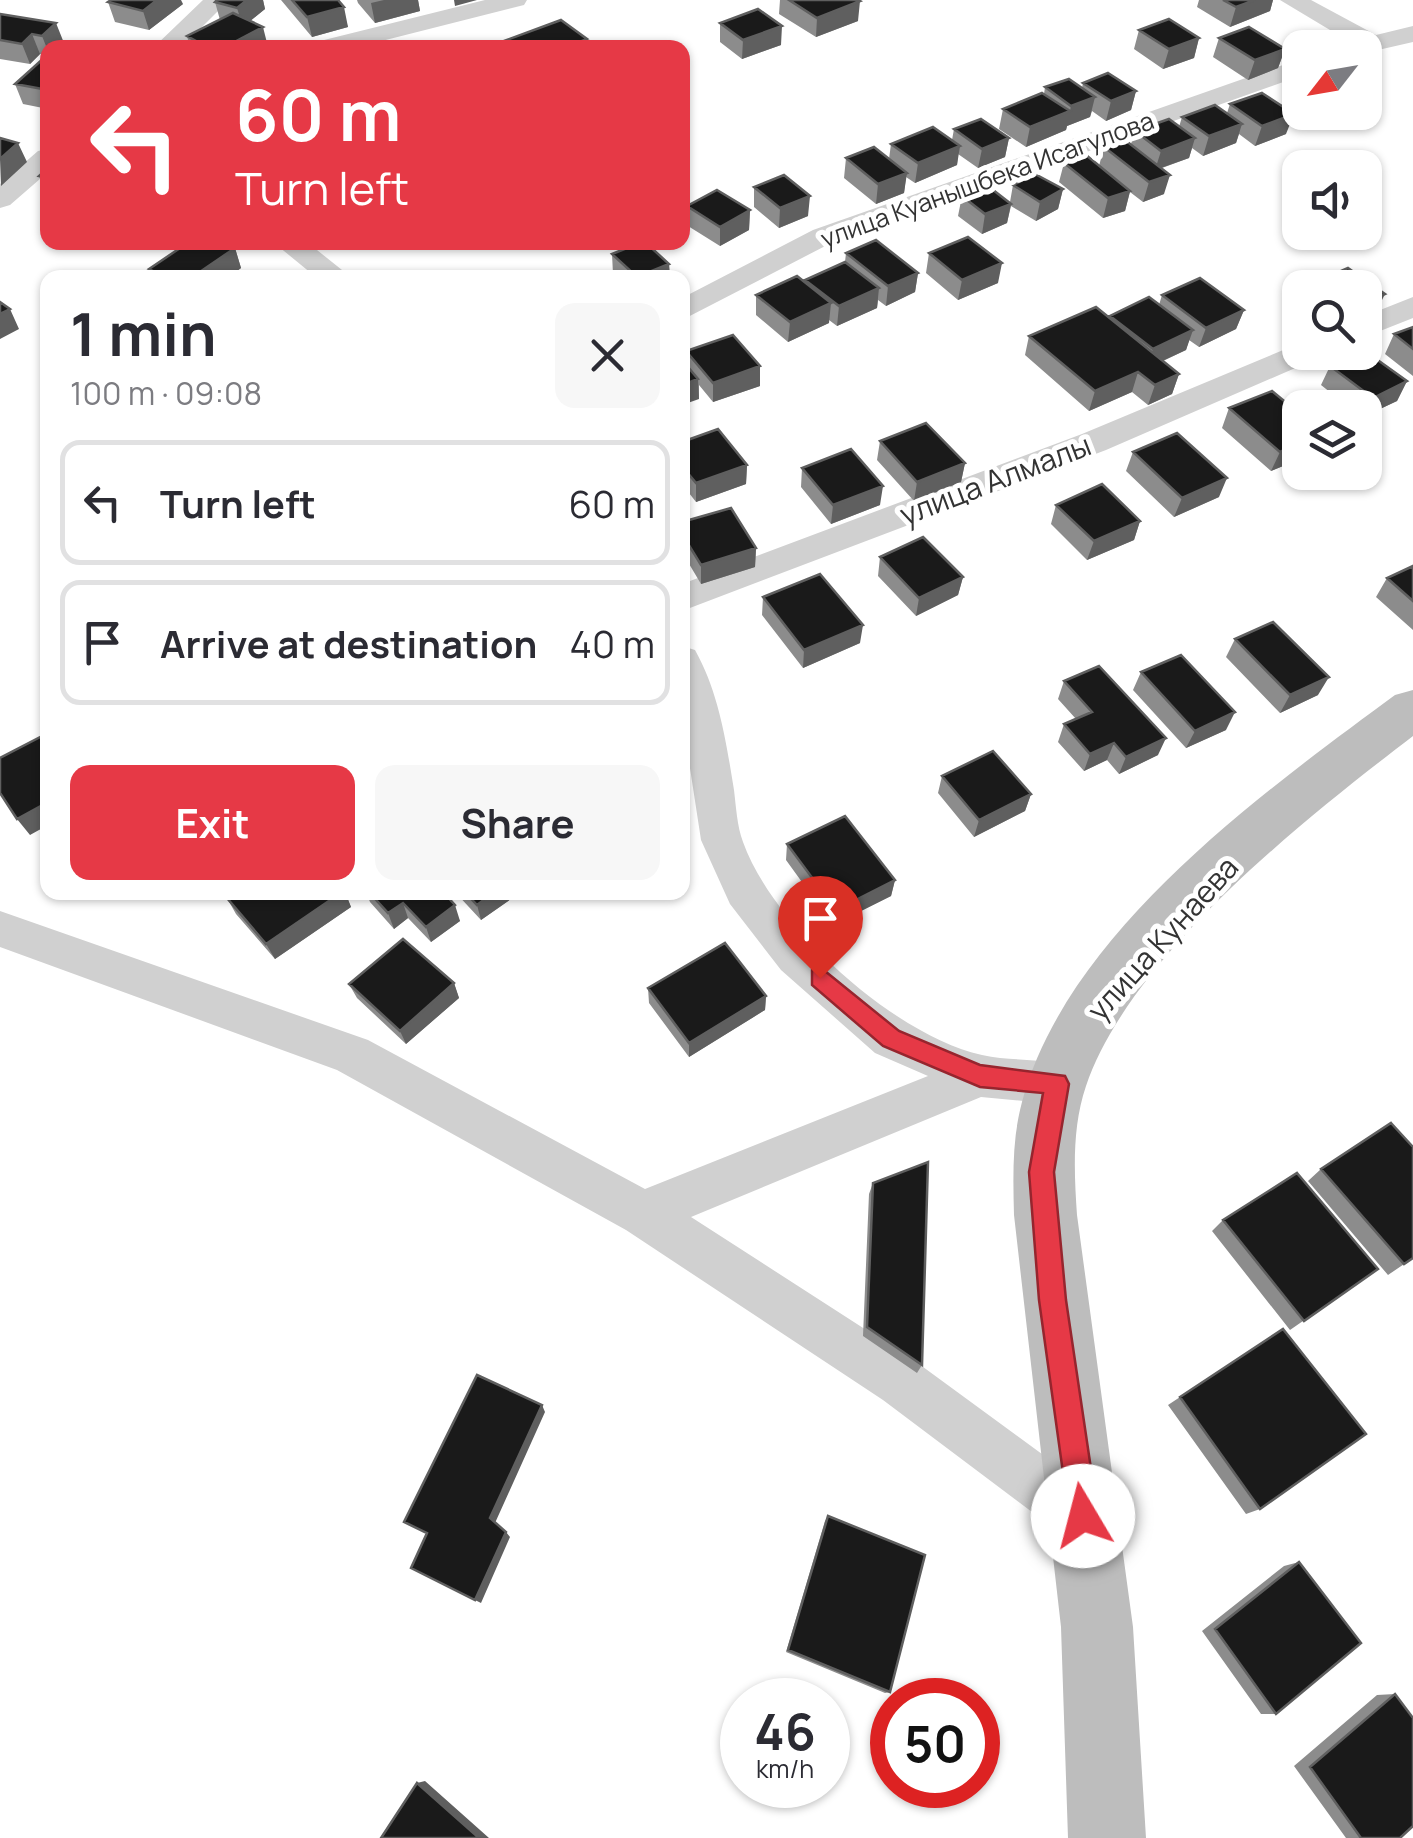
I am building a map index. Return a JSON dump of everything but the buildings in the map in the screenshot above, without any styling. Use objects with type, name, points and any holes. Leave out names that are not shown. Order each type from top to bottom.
[{"type":"main road","name":"улица Кунаева","points":[[1107,1838],[1095,1600],[1052,1300],[1042,1172],[1057,1084],[1092,1008],[1203,883],[1341,761],[1413,708]]},
{"type":"street","points":[[174,40],[217,0]]},
{"type":"street","points":[[353,40],[515,0]]},
{"type":"street","points":[[1292,0],[1339,30]]},
{"type":"street","points":[[1382,41],[1413,34]]},
{"type":"street","name":"улица Куанышбека Исагулова","points":[[690,307],[823,236],[1282,73]]},
{"type":"street","points":[[0,199],[40,164]]},
{"type":"street","points":[[298,250],[326,270]]},
{"type":"street","points":[[1382,320],[1413,307]]},
{"type":"street","name":"улица Алмалы","points":[[690,595],[1094,442],[1282,362]]},
{"type":"street","points":[[690,683],[704,722],[721,840],[745,891],[796,957],[891,1039],[980,1076],[1057,1084]]},
{"type":"street","points":[[0,930],[352,1055],[643,1213],[901,1382],[1083,1516]]},
{"type":"street","points":[[643,1213],[980,1076]]},
{"type":"route","points":[[820,978],[891,1039],[980,1076],[1057,1084],[1042,1172],[1052,1300],[1083,1516]]}]
